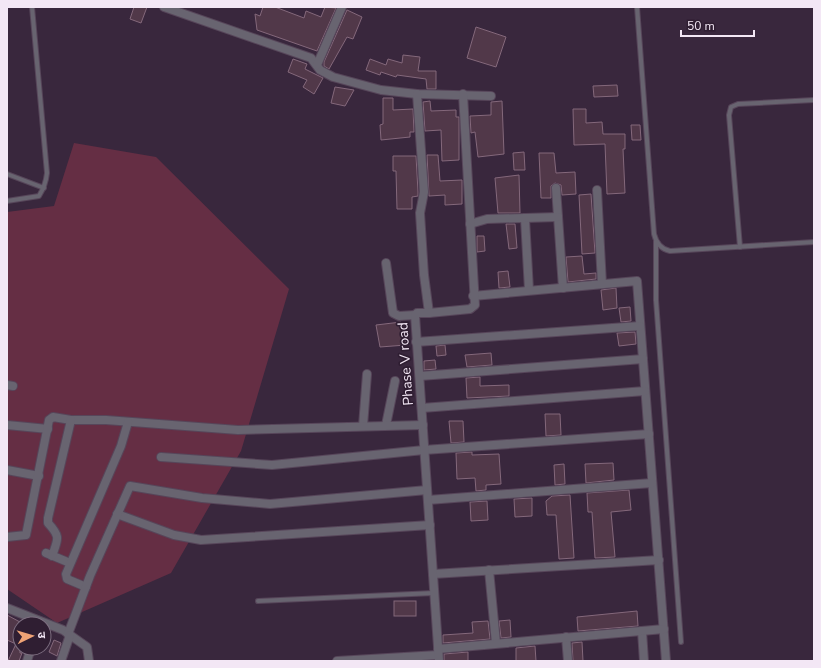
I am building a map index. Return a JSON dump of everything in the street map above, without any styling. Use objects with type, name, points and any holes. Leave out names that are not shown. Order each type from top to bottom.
[{"type":"street","points":[[164,7],[311,58],[323,72],[333,77],[381,90],[417,94],[463,94],[491,96]]},
{"type":"street","points":[[317,66],[342,7]]},
{"type":"street","points":[[417,94],[424,192],[420,212],[424,275],[430,314]]},
{"type":"street","points":[[463,94],[473,296],[637,281],[666,661]]},
{"type":"street","points":[[556,188],[563,288]]},
{"type":"street","points":[[597,190],[602,284]]},
{"type":"street","points":[[470,224],[487,219],[558,217]]},
{"type":"street","points":[[524,218],[529,290]]},
{"type":"street","points":[[386,263],[393,313],[399,316],[414,315]]},
{"type":"street","name":"Phase V road","points":[[439,655],[420,376],[414,315],[417,313],[430,314],[470,309],[475,305],[473,296]]},
{"type":"street","points":[[416,342],[640,326]]},
{"type":"street","points":[[420,376],[642,359]]},
{"type":"street","points":[[363,426],[367,374]]},
{"type":"street","points":[[386,425],[395,381]]},
{"type":"street","points":[[422,408],[645,391]]},
{"type":"street","points":[[7,537],[26,535],[49,420],[53,417],[71,420],[128,422],[238,430],[423,425]]},
{"type":"street","points":[[70,562],[49,554],[58,537],[56,532],[48,523],[48,518],[71,420]]},
{"type":"street","points":[[86,587],[67,579],[66,574],[121,446],[128,422]]},
{"type":"street","points":[[7,425],[48,429]]},
{"type":"street","points":[[161,457],[272,465],[424,450],[649,434]]},
{"type":"street","points":[[7,470],[39,476]]},
{"type":"street","points":[[428,500],[652,483]]},
{"type":"street","points":[[61,661],[86,587],[128,488],[132,486],[202,498],[270,504],[427,490]]},
{"type":"street","points":[[117,514],[174,534],[201,540],[430,525]]},
{"type":"street","points":[[433,574],[658,560]]},
{"type":"street","points":[[489,570],[496,643]]},
{"type":"street","points":[[7,608],[25,616]]},
{"type":"street","points":[[52,628],[69,635],[87,647],[89,661]]},
{"type":"street","points":[[337,661],[439,655],[496,643],[664,629]]},
{"type":"street","points":[[642,631],[644,661]]},
{"type":"street","points":[[566,637],[568,661]]},
{"type":"lane","points":[[7,200],[39,196],[44,188],[47,173],[32,7]]},
{"type":"lane","points":[[637,7],[654,234],[656,240],[656,300],[681,642]]},
{"type":"lane","points":[[740,247],[729,116],[731,107],[738,104],[814,100]]},
{"type":"lane","points":[[7,174],[44,188]]},
{"type":"lane","points":[[656,240],[664,250],[670,251],[814,242]]},
{"type":"lane","points":[[258,601],[434,593]]},
{"type":"shaded area","points":[[74,143],[156,157],[289,289],[241,451],[171,573],[57,623],[52,620],[52,616],[47,616],[7,589],[7,212],[54,206]]},
{"type":"building","points":[[134,7],[147,7],[141,23],[130,19]]},
{"type":"building","points":[[263,7],[275,7],[304,18],[306,11],[321,17],[325,7],[336,8],[317,51],[257,30],[255,14],[260,16]]},
{"type":"building","points":[[347,10],[362,17],[353,39],[347,37],[329,69],[324,66],[324,62]]},
{"type":"building","points":[[476,27],[506,37],[496,67],[467,58]]},
{"type":"building","points":[[403,55],[420,57],[418,71],[436,71],[436,89],[427,89],[426,79],[397,75],[396,77],[381,72],[380,75],[366,70],[370,59],[386,65],[388,59],[402,63]]},
{"type":"building","points":[[293,59],[307,64],[305,69],[323,78],[314,94],[303,87],[307,80],[288,72]]},
{"type":"building","points":[[617,85],[618,96],[594,97],[593,86]]},
{"type":"building","points":[[335,87],[354,90],[345,106],[331,103]]},
{"type":"building","points":[[383,98],[393,98],[393,110],[413,109],[414,132],[410,132],[410,137],[381,140],[380,125],[383,124]]},
{"type":"building","points":[[430,101],[431,111],[456,110],[456,117],[459,117],[459,160],[442,161],[441,130],[425,131],[423,102]]},
{"type":"building","points":[[502,101],[504,154],[478,157],[475,132],[471,133],[470,116],[491,115],[491,102]]},
{"type":"building","points":[[573,109],[586,109],[586,123],[602,122],[603,134],[625,134],[625,149],[623,149],[625,193],[607,194],[605,144],[574,145]]},
{"type":"building","points":[[631,125],[640,125],[641,140],[632,140]]},
{"type":"building","points":[[524,152],[525,170],[514,170],[513,153]]},
{"type":"building","points":[[539,153],[554,153],[556,173],[575,172],[576,194],[562,195],[561,185],[555,183],[551,186],[551,198],[541,198]]},
{"type":"building","points":[[427,155],[438,155],[440,181],[462,180],[462,204],[445,205],[445,195],[429,196]]},
{"type":"building","points":[[393,156],[416,156],[418,196],[412,197],[412,209],[397,209],[396,171],[393,171]]},
{"type":"building","points":[[519,175],[520,213],[498,213],[495,178]]},
{"type":"building","points":[[591,194],[595,253],[582,254],[579,195]]},
{"type":"building","points":[[506,224],[515,224],[517,248],[509,249]]},
{"type":"building","points":[[477,236],[484,236],[485,251],[477,252]]},
{"type":"building","points":[[582,256],[584,274],[596,273],[596,279],[568,282],[566,257]]},
{"type":"building","points":[[508,271],[510,287],[499,288],[498,272]]},
{"type":"building","points":[[616,288],[617,308],[603,310],[601,290]]},
{"type":"building","points":[[630,307],[631,321],[621,322],[619,308]]},
{"type":"building","points":[[401,322],[402,332],[405,332],[406,345],[380,347],[376,325]]},
{"type":"building","points":[[635,332],[636,344],[619,346],[617,333]]},
{"type":"building","points":[[445,345],[446,355],[437,356],[436,346]]},
{"type":"building","points":[[491,353],[492,365],[467,367],[465,355]]},
{"type":"building","points":[[435,360],[436,369],[424,370],[424,361]]},
{"type":"building","points":[[480,377],[480,386],[509,385],[509,396],[467,398],[466,378]]},
{"type":"building","points":[[545,414],[560,414],[561,435],[546,436]]},
{"type":"building","points":[[449,421],[463,421],[464,442],[451,443]]},
{"type":"building","points":[[472,452],[472,455],[499,454],[501,484],[486,485],[486,490],[476,491],[475,478],[457,479],[456,453]]},
{"type":"building","points":[[613,463],[614,480],[586,483],[585,464]]},
{"type":"building","points":[[564,464],[565,484],[555,485],[554,465]]},
{"type":"building","points":[[629,490],[631,510],[611,512],[615,557],[595,558],[592,512],[588,512],[587,493]]},
{"type":"building","points":[[570,495],[574,558],[559,559],[556,515],[547,515],[546,501],[552,496]]},
{"type":"building","points":[[532,498],[532,516],[515,517],[514,499]]},
{"type":"building","points":[[487,501],[488,520],[471,521],[470,502]]},
{"type":"building","points":[[394,601],[416,601],[416,616],[394,616]]},
{"type":"building","points":[[637,611],[638,626],[578,631],[577,617]]},
{"type":"building","points":[[7,615],[12,618],[12,642],[7,640]]},
{"type":"building","points":[[510,620],[511,637],[501,638],[499,621]]},
{"type":"building","points":[[488,621],[490,639],[443,643],[443,635],[473,633],[472,622]]},
{"type":"building","points":[[54,640],[61,643],[57,656],[52,654],[52,645]]},
{"type":"building","points":[[582,642],[583,661],[573,661],[572,643]]},
{"type":"building","points":[[535,646],[536,661],[516,661],[516,648]]},
{"type":"building","points":[[12,652],[12,656],[21,656],[19,661],[8,661]]},
{"type":"building","points":[[468,652],[468,661],[444,661],[444,654]]}]
